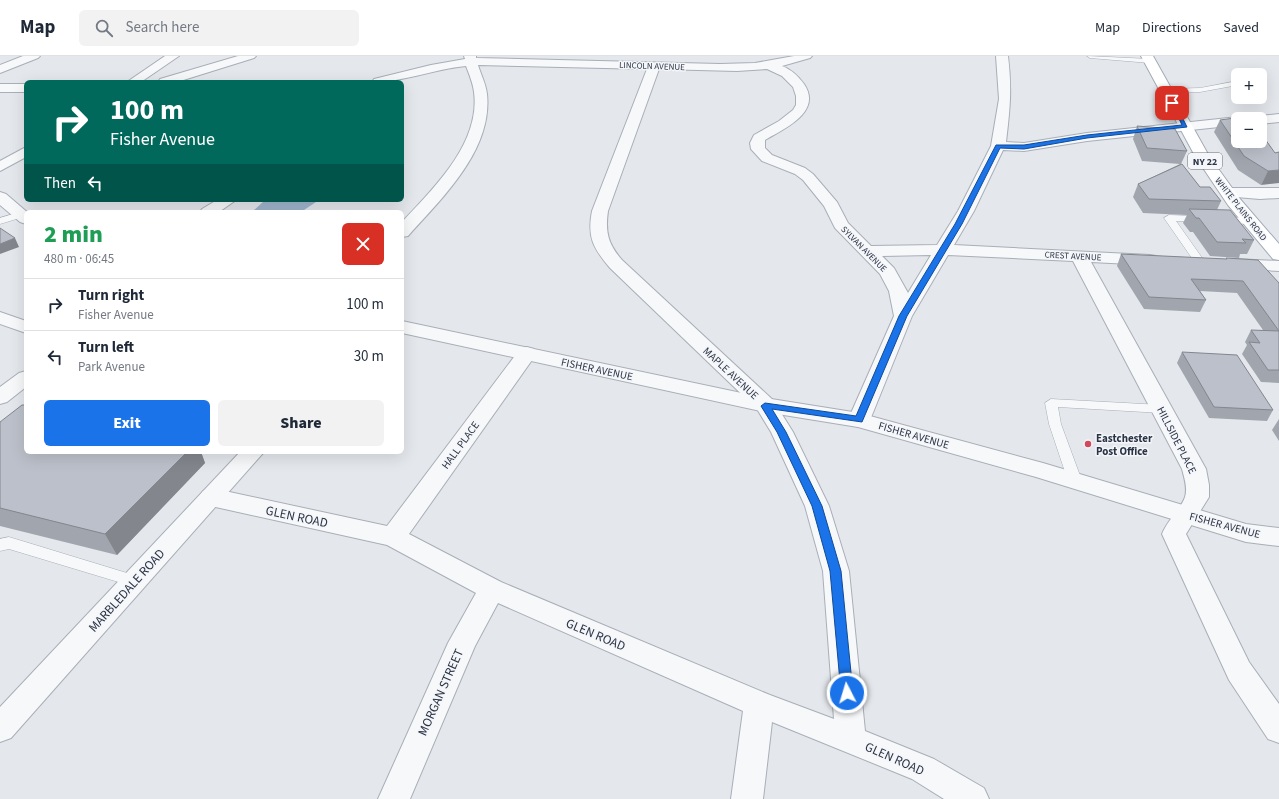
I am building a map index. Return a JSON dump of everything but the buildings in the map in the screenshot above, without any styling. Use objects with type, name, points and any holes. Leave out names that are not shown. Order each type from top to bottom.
[{"type":"main road","name":"WHITE PLAINS ROAD","points":[[1148,58],[1202,156],[1228,194],[1249,221],[1279,255]]},
{"type":"street","points":[[0,69],[34,56]]},
{"type":"street","points":[[136,80],[173,56]]},
{"type":"street","points":[[171,80],[250,56]]},
{"type":"street","name":"LINCOLN AVENUE","points":[[385,80],[447,61],[470,59],[616,60],[654,66],[749,62],[770,66],[806,56]]},
{"type":"street","points":[[859,420],[903,316],[944,250],[998,146],[1005,99],[1002,56]]},
{"type":"street","points":[[404,230],[452,176],[460,164],[472,139],[478,123],[481,95],[479,81],[470,59]]},
{"type":"street","name":"SYLVAN AVENUE","points":[[792,61],[793,77],[801,90],[803,101],[800,111],[787,122],[759,138],[757,142],[758,149],[767,158],[800,171],[808,177],[831,205],[841,225],[888,272],[898,291],[903,316]]},
{"type":"street","name":"MAPLE AVENUE","points":[[654,66],[600,211],[597,226],[598,236],[602,246],[616,264],[765,406],[782,432],[817,506],[836,571],[851,739]]},
{"type":"street","points":[[770,66],[793,77]]},
{"type":"street","points":[[0,88],[24,88]]},
{"type":"street","points":[[1267,119],[1279,118]]},
{"type":"street","points":[[998,146],[1024,147],[1087,137],[1231,122]]},
{"type":"street","points":[[0,167],[24,152]]},
{"type":"street","points":[[1228,194],[1279,193]]},
{"type":"street","points":[[0,197],[23,217]]},
{"type":"street","points":[[211,210],[225,202]]},
{"type":"street","name":"CREST AVENUE","points":[[868,251],[922,252],[944,250],[1279,266]]},
{"type":"street","name":"HILLSIDE PLACE","points":[[1079,256],[1194,469],[1197,484],[1197,499],[1175,528],[1174,534],[1239,671],[1279,729]]},
{"type":"street","points":[[0,318],[24,326]]},
{"type":"street","name":"FISHER AVENUE","points":[[404,327],[765,406],[859,420],[1075,481],[1246,533],[1279,537]]},
{"type":"street","name":"HALL PLACE","points":[[393,538],[526,353]]},
{"type":"street","points":[[0,397],[24,379]]},
{"type":"street","name":"MARBLEDALE ROAD","points":[[0,728],[251,454]]},
{"type":"street","name":"GLEN ROAD","points":[[211,497],[393,538],[492,589],[759,704],[851,739],[922,769],[972,799]]},
{"type":"street","name":"MORGAN STREET","points":[[394,799],[462,643],[492,589]]},
{"type":"street","points":[[747,799],[759,704]]},
{"type":"lane","points":[[1090,56],[1148,58]]},
{"type":"lane","points":[[1166,91],[1200,90],[1231,84]]},
{"type":"lane","points":[[0,221],[23,217]]},
{"type":"lane","points":[[1200,262],[1169,218],[1249,221]]},
{"type":"lane","points":[[1075,481],[1055,424],[1051,403],[1162,409]]},
{"type":"lane","points":[[0,545],[9,543],[135,581]]},
{"type":"water","points":[[263,202],[316,202],[304,210],[254,210]]},
{"type":"place","name":"Eastchester Post Office","points":[[1088,444]]},
{"type":"route","points":[[847,693],[836,571],[817,506],[782,432],[765,406],[859,420],[903,316],[936,264],[966,211],[998,146],[1024,147],[1087,137],[1186,126],[1172,103]]}]
